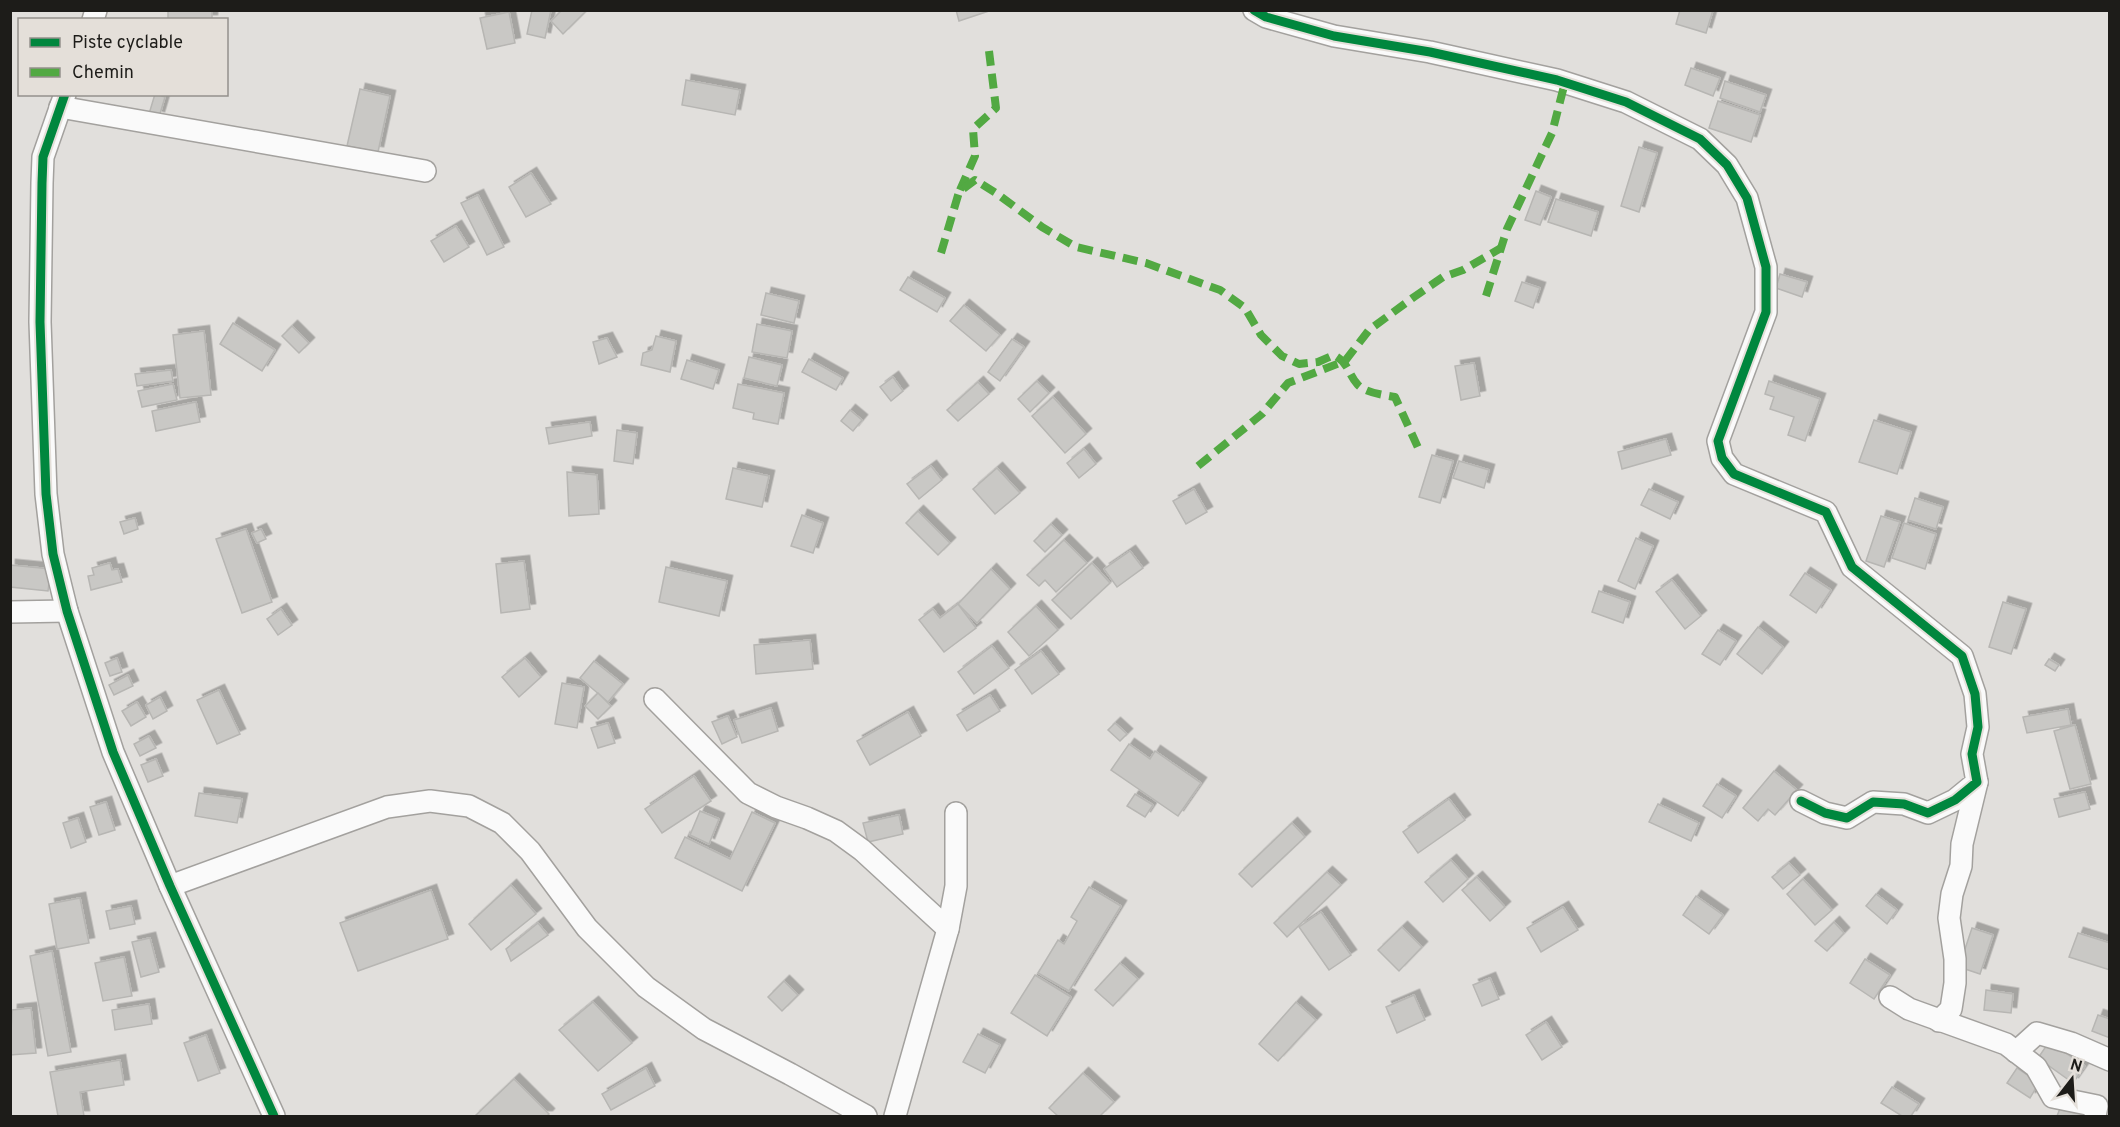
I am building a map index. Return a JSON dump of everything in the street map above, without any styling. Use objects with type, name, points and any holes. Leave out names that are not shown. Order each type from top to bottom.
[{"type":"street","points":[[1254,10],[1266,16],[1334,36],[1430,52],[1565,82],[1626,102],[1700,139],[1727,165],[1747,198],[1766,267],[1766,312],[1718,441],[1722,458],[1734,474],[1826,512],[1852,567],[1962,656],[1975,694],[1978,726],[1972,754],[1977,782],[1962,844],[1961,866],[1952,894],[1949,918],[1955,958],[1955,983],[1951,1009],[1939,1021]]},
{"type":"street","points":[[274,1116],[170,886],[113,752],[67,611],[53,554],[46,494],[40,322],[43,157],[62,101],[425,171]]},
{"type":"street","points":[[10,612],[67,611]]},
{"type":"street","points":[[655,699],[748,793],[836,831],[862,850],[948,929]]},
{"type":"street","points":[[1801,801],[1825,813],[1847,818],[1873,802],[1904,804],[1928,813],[1955,800],[1977,782]]},
{"type":"street","points":[[170,886],[387,807],[430,801],[469,806],[502,823],[530,851],[587,928],[646,987],[704,1029],[866,1116]]},
{"type":"street","points":[[895,1116],[948,929],[956,886],[956,813]]},
{"type":"street","points":[[1890,997],[1909,1010],[2006,1044],[2036,1067],[2053,1097],[2097,1106],[2095,1116]]},
{"type":"street","points":[[2016,1052],[2037,1033],[2109,1060]]},
{"type":"building","points":[[168,10],[212,10],[212,18],[168,18]]},
{"type":"building","points":[[532,10],[551,10],[545,38],[527,34]]},
{"type":"building","points":[[562,10],[583,10],[585,12],[563,34],[551,21]]},
{"type":"building","points":[[956,10],[992,10],[959,21]]},
{"type":"building","points":[[1680,10],[1713,10],[1706,33],[1676,24]]},
{"type":"building","points":[[509,12],[515,43],[487,49],[480,18]]},
{"type":"building","points":[[1691,68],[1720,78],[1713,96],[1685,85]]},
{"type":"building","points":[[686,80],[740,90],[735,115],[682,105]]},
{"type":"building","points":[[1725,81],[1766,95],[1760,112],[1720,98]]},
{"type":"building","points":[[360,89],[390,96],[378,152],[347,146]]},
{"type":"building","points":[[154,96],[165,97],[159,117],[149,114]]},
{"type":"building","points":[[1718,101],[1760,115],[1751,142],[1709,128]]},
{"type":"building","points":[[1639,147],[1657,153],[1639,212],[1621,206]]},
{"type":"building","points":[[531,173],[551,204],[526,217],[509,187]]},
{"type":"building","points":[[1536,191],[1551,197],[1540,225],[1525,220]]},
{"type":"building","points":[[478,195],[504,247],[487,255],[461,203]]},
{"type":"building","points":[[1556,199],[1598,212],[1591,236],[1548,222]]},
{"type":"building","points":[[456,226],[469,247],[444,262],[431,241]]},
{"type":"building","points":[[1780,274],[1807,282],[1802,297],[1776,288]]},
{"type":"building","points":[[908,277],[945,298],[937,312],[900,290]]},
{"type":"building","points":[[1522,282],[1540,288],[1533,308],[1515,301]]},
{"type":"building","points":[[766,293],[799,301],[794,323],[761,315]]},
{"type":"building","points":[[964,305],[1000,335],[986,351],[950,321]]},
{"type":"building","points":[[233,323],[275,350],[262,371],[220,344]]},
{"type":"building","points":[[757,324],[792,331],[787,358],[752,352]]},
{"type":"building","points":[[292,326],[309,343],[299,353],[282,336]]},
{"type":"building","points":[[204,331],[211,395],[180,398],[173,335]]},
{"type":"building","points":[[656,336],[676,341],[670,372],[641,365],[643,353],[652,350]]},
{"type":"building","points":[[607,338],[617,357],[599,364],[593,342]]},
{"type":"building","points":[[1012,339],[1024,347],[1000,381],[988,372]]},
{"type":"building","points":[[749,357],[782,365],[777,386],[744,378]]},
{"type":"building","points":[[809,359],[843,378],[836,390],[802,372]]},
{"type":"building","points":[[687,360],[719,370],[713,389],[681,379]]},
{"type":"building","points":[[1474,363],[1480,396],[1461,400],[1455,366]]},
{"type":"building","points":[[171,370],[173,381],[137,386],[135,374]]},
{"type":"building","points":[[893,377],[903,391],[891,401],[880,387]]},
{"type":"building","points":[[1037,381],[1049,393],[1030,412],[1018,399]]},
{"type":"building","points":[[1769,381],[1820,399],[1805,441],[1788,435],[1794,417],[1770,409],[1774,397],[1765,394]]},
{"type":"building","points":[[978,382],[989,394],[958,421],[947,410]]},
{"type":"building","points":[[173,384],[177,400],[142,407],[138,391]]},
{"type":"building","points":[[738,384],[784,393],[778,424],[753,419],[754,413],[733,408]]},
{"type":"building","points":[[1053,397],[1086,434],[1065,453],[1032,416]]},
{"type":"building","points":[[196,402],[200,422],[156,431],[152,411]]},
{"type":"building","points":[[850,410],[862,420],[853,431],[841,421]]},
{"type":"building","points":[[1874,420],[1911,432],[1897,474],[1859,462]]},
{"type":"building","points":[[590,422],[592,436],[549,444],[546,428]]},
{"type":"building","points":[[617,430],[637,433],[633,464],[614,461]]},
{"type":"building","points":[[1666,439],[1671,455],[1622,469],[1618,452]]},
{"type":"building","points":[[1084,449],[1096,464],[1079,478],[1067,463]]},
{"type":"building","points":[[1432,455],[1453,461],[1440,503],[1419,497]]},
{"type":"building","points":[[1459,461],[1489,470],[1484,488],[1453,478]]},
{"type":"building","points":[[931,466],[942,480],[919,499],[907,484]]},
{"type":"building","points":[[733,468],[769,476],[762,507],[726,499]]},
{"type":"building","points":[[997,468],[1020,493],[995,514],[973,489]]},
{"type":"building","points":[[567,472],[597,475],[599,514],[569,516]]},
{"type":"building","points":[[1194,489],[1207,512],[1186,524],[1173,501]]},
{"type":"building","points":[[1649,489],[1678,502],[1670,519],[1641,505]]},
{"type":"building","points":[[1915,498],[1943,507],[1936,529],[1908,520]]},
{"type":"building","points":[[918,511],[950,543],[938,555],[906,523]]},
{"type":"building","points":[[802,515],[823,523],[813,553],[791,546]]},
{"type":"building","points":[[1881,516],[1900,522],[1884,567],[1866,561]]},
{"type":"building","points":[[135,518],[138,529],[124,534],[120,522]]},
{"type":"building","points":[[1904,523],[1936,534],[1925,569],[1892,558]]},
{"type":"building","points":[[1051,524],[1062,535],[1045,552],[1034,541]]},
{"type":"building","points":[[246,529],[272,602],[242,613],[216,539]]},
{"type":"building","points":[[261,529],[266,539],[257,543],[252,533]]},
{"type":"building","points":[[1636,538],[1653,546],[1635,589],[1618,581]]},
{"type":"building","points":[[1064,540],[1087,563],[1056,592],[1045,580],[1039,586],[1027,575]]},
{"type":"building","points":[[1130,551],[1143,568],[1117,587],[1104,569]]},
{"type":"building","points":[[524,561],[530,609],[501,613],[496,564]]},
{"type":"building","points":[[110,563],[112,570],[118,569],[122,582],[91,590],[88,576],[94,575],[92,568]]},
{"type":"building","points":[[1092,563],[1110,583],[1071,619],[1052,600]]},
{"type":"building","points":[[10,565],[51,569],[48,591],[10,587]]},
{"type":"building","points":[[666,567],[727,581],[719,616],[659,602]]},
{"type":"building","points":[[991,569],[1010,589],[977,623],[958,604]]},
{"type":"building","points":[[1805,573],[1831,590],[1816,613],[1790,595]]},
{"type":"building","points":[[1672,580],[1701,616],[1685,629],[1656,592]]},
{"type":"building","points":[[1599,591],[1630,602],[1623,623],[1592,612]]},
{"type":"building","points":[[2003,602],[2026,609],[2011,654],[1989,647]]},
{"type":"building","points":[[958,604],[976,628],[944,652],[919,620],[933,609],[940,618]]},
{"type":"building","points":[[1036,606],[1058,630],[1029,656],[1008,632]]},
{"type":"building","points":[[281,609],[292,625],[278,635],[267,619]]},
{"type":"building","points":[[1758,627],[1783,647],[1762,674],[1737,654]]},
{"type":"building","points":[[1718,630],[1736,641],[1720,665],[1702,654]]},
{"type":"building","points":[[810,640],[813,669],[756,674],[754,645]]},
{"type":"building","points":[[992,646],[1009,668],[974,694],[958,672]]},
{"type":"building","points":[[1041,651],[1059,674],[1032,694],[1015,670]]},
{"type":"building","points":[[117,658],[122,672],[110,676],[105,663]]},
{"type":"building","points":[[525,658],[541,677],[519,697],[502,677]]},
{"type":"building","points":[[2049,659],[2059,665],[2055,671],[2045,665]]},
{"type":"building","points":[[594,661],[623,684],[608,702],[580,678]]},
{"type":"building","points":[[128,675],[133,686],[114,695],[109,685]]},
{"type":"building","points":[[562,683],[584,687],[577,728],[555,724]]},
{"type":"building","points":[[219,690],[240,734],[217,744],[197,700]]},
{"type":"building","points":[[598,693],[611,706],[598,719],[585,706]]},
{"type":"building","points":[[990,695],[1000,711],[967,731],[957,715]]},
{"type":"building","points":[[160,697],[167,711],[153,719],[146,705]]},
{"type":"building","points":[[137,702],[146,717],[131,726],[122,711]]},
{"type":"building","points":[[771,708],[778,731],[742,743],[734,720]]},
{"type":"building","points":[[2068,709],[2071,725],[2027,733],[2023,717]]},
{"type":"building","points":[[908,712],[921,736],[870,765],[857,741]]},
{"type":"building","points":[[728,716],[737,737],[722,744],[712,722]]},
{"type":"building","points":[[608,723],[615,743],[598,748],[591,728]]},
{"type":"building","points":[[1115,723],[1127,734],[1120,741],[1108,730]]},
{"type":"building","points":[[2075,725],[2091,784],[2070,789],[2054,731]]},
{"type":"building","points":[[149,736],[156,748],[140,756],[134,744]]},
{"type":"building","points":[[1129,744],[1150,759],[1155,751],[1201,783],[1178,816],[1111,770]]},
{"type":"building","points":[[156,759],[163,776],[148,782],[141,765]]},
{"type":"building","points":[[1774,771],[1797,790],[1775,815],[1768,809],[1758,821],[1743,808]]},
{"type":"building","points":[[694,776],[711,801],[662,833],[645,809]]},
{"type":"building","points":[[1717,784],[1736,796],[1722,818],[1703,806]]},
{"type":"building","points":[[2085,792],[2090,809],[2059,817],[2054,799]]},
{"type":"building","points":[[199,793],[242,799],[237,823],[195,816]]},
{"type":"building","points":[[1135,794],[1153,805],[1145,817],[1127,806]]},
{"type":"building","points":[[1449,799],[1465,820],[1418,853],[1403,832]]},
{"type":"building","points":[[106,802],[115,830],[99,835],[90,807]]},
{"type":"building","points":[[1658,804],[1699,823],[1691,841],[1649,822]]},
{"type":"building","points":[[700,811],[719,819],[709,844],[690,835]]},
{"type":"building","points":[[752,812],[775,823],[742,891],[675,858],[685,837],[730,859]]},
{"type":"building","points":[[899,815],[903,834],[868,842],[863,823]]},
{"type":"building","points":[[78,818],[86,842],[71,848],[63,823]]},
{"type":"building","points":[[1292,823],[1305,837],[1252,887],[1239,874]]},
{"type":"building","points":[[1451,860],[1468,879],[1443,902],[1425,882]]},
{"type":"building","points":[[1789,863],[1800,875],[1783,889],[1772,877]]},
{"type":"building","points":[[1327,872],[1341,885],[1287,937],[1274,923]]},
{"type":"building","points":[[1477,877],[1505,907],[1490,921],[1462,890]]},
{"type":"building","points":[[1803,879],[1832,910],[1815,925],[1787,894]]},
{"type":"building","points":[[511,885],[536,914],[491,950],[469,924]]},
{"type":"building","points":[[1089,887],[1121,906],[1069,991],[1038,973],[1058,940],[1064,944],[1077,921],[1071,917]]},
{"type":"building","points":[[431,890],[448,939],[358,971],[340,923]]},
{"type":"building","points":[[1876,894],[1897,910],[1887,924],[1866,906]]},
{"type":"building","points":[[1696,896],[1723,915],[1709,934],[1683,915]]},
{"type":"building","points":[[80,898],[89,943],[57,949],[49,904]]},
{"type":"building","points":[[131,906],[135,924],[110,929],[106,911]]},
{"type":"building","points":[[1563,907],[1578,930],[1541,952],[1527,928]]},
{"type":"building","points":[[1321,912],[1351,955],[1329,970],[1299,927]]},
{"type":"building","points":[[1834,922],[1844,933],[1827,951],[1815,941]]},
{"type":"building","points":[[538,923],[548,935],[511,961],[506,949]]},
{"type":"building","points":[[1402,927],[1422,947],[1399,971],[1378,950]]},
{"type":"building","points":[[1972,928],[1993,935],[1980,974],[1959,967]]},
{"type":"building","points":[[2078,933],[2110,943],[2110,970],[2069,957]]},
{"type":"building","points":[[150,938],[159,972],[141,977],[132,942]]},
{"type":"building","points":[[52,951],[71,1052],[48,1056],[30,956]]},
{"type":"building","points":[[124,957],[132,996],[103,1001],[95,963]]},
{"type":"building","points":[[1865,959],[1890,975],[1874,999],[1850,983]]},
{"type":"building","points":[[1120,963],[1138,979],[1113,1006],[1095,990]]},
{"type":"building","points":[[1035,975],[1071,997],[1047,1036],[1011,1013]]},
{"type":"building","points":[[1490,978],[1499,999],[1482,1006],[1473,985]]},
{"type":"building","points":[[784,981],[798,995],[782,1011],[768,997]]},
{"type":"building","points":[[1986,990],[2013,994],[2011,1013],[1984,1010]]},
{"type":"building","points":[[1414,995],[1425,1020],[1397,1033],[1386,1007]]},
{"type":"building","points":[[593,1002],[632,1043],[598,1071],[559,1030]]},
{"type":"building","points":[[1296,1002],[1316,1020],[1278,1061],[1259,1044]]},
{"type":"building","points":[[149,1004],[152,1024],[115,1030],[112,1010]]},
{"type":"building","points":[[31,1008],[36,1053],[10,1055],[12,1010]]},
{"type":"building","points":[[2098,1015],[2110,1019],[2110,1038],[2092,1031]]},
{"type":"building","points":[[1546,1022],[1562,1047],[1542,1060],[1526,1035]]},
{"type":"building","points":[[978,1034],[1000,1045],[985,1073],[963,1062]]},
{"type":"building","points":[[206,1035],[220,1073],[198,1081],[184,1043]]},
{"type":"building","points":[[2049,1042],[2085,1066],[2073,1083],[2038,1058]]},
{"type":"building","points":[[120,1060],[124,1085],[80,1092],[84,1116],[58,1116],[50,1072]]},
{"type":"building","points":[[646,1068],[655,1086],[611,1110],[602,1094]]},
{"type":"building","points":[[2017,1068],[2039,1083],[2030,1098],[2007,1083]]},
{"type":"building","points":[[1083,1073],[1114,1102],[1100,1116],[1058,1116],[1049,1108]]},
{"type":"building","points":[[514,1079],[549,1114],[547,1116],[475,1116]]},
{"type":"building","points":[[1892,1087],[1919,1104],[1911,1116],[1902,1116],[1881,1103]]},
{"type":"building","points":[[2061,1106],[2086,1116],[2057,1116]]},
{"type":"marked path","points":[[960,190],[975,156],[973,129],[996,108],[989,51]]},
{"type":"marked path","points":[[1486,296],[1507,229],[1552,133],[1565,82]]},
{"type":"marked path","points":[[941,253],[959,192],[975,180],[1042,227],[1076,247],[1146,263],[1220,290],[1245,308],[1261,335],[1282,356],[1299,364],[1318,362],[1334,355],[1346,365],[1354,381],[1361,388],[1395,397],[1420,452]]},
{"type":"marked path","points":[[1198,466],[1262,414],[1288,383],[1345,361],[1369,330],[1414,297],[1443,277],[1463,270],[1501,248]]},
{"type":"cycle path","points":[[1254,10],[1266,17],[1334,36],[1430,52],[1557,80],[1626,102],[1700,139],[1727,165],[1747,198],[1766,267],[1766,312],[1718,441],[1722,458],[1734,474],[1826,512],[1852,567],[1962,656],[1975,694],[1978,727],[1972,754],[1977,782],[1955,800],[1928,813],[1904,804],[1873,802],[1847,818],[1825,813],[1801,801]]},
{"type":"cycle path","points":[[64,96],[43,157],[42,183],[40,322],[46,494],[53,554],[67,611],[113,752],[170,886],[274,1116]]}]
